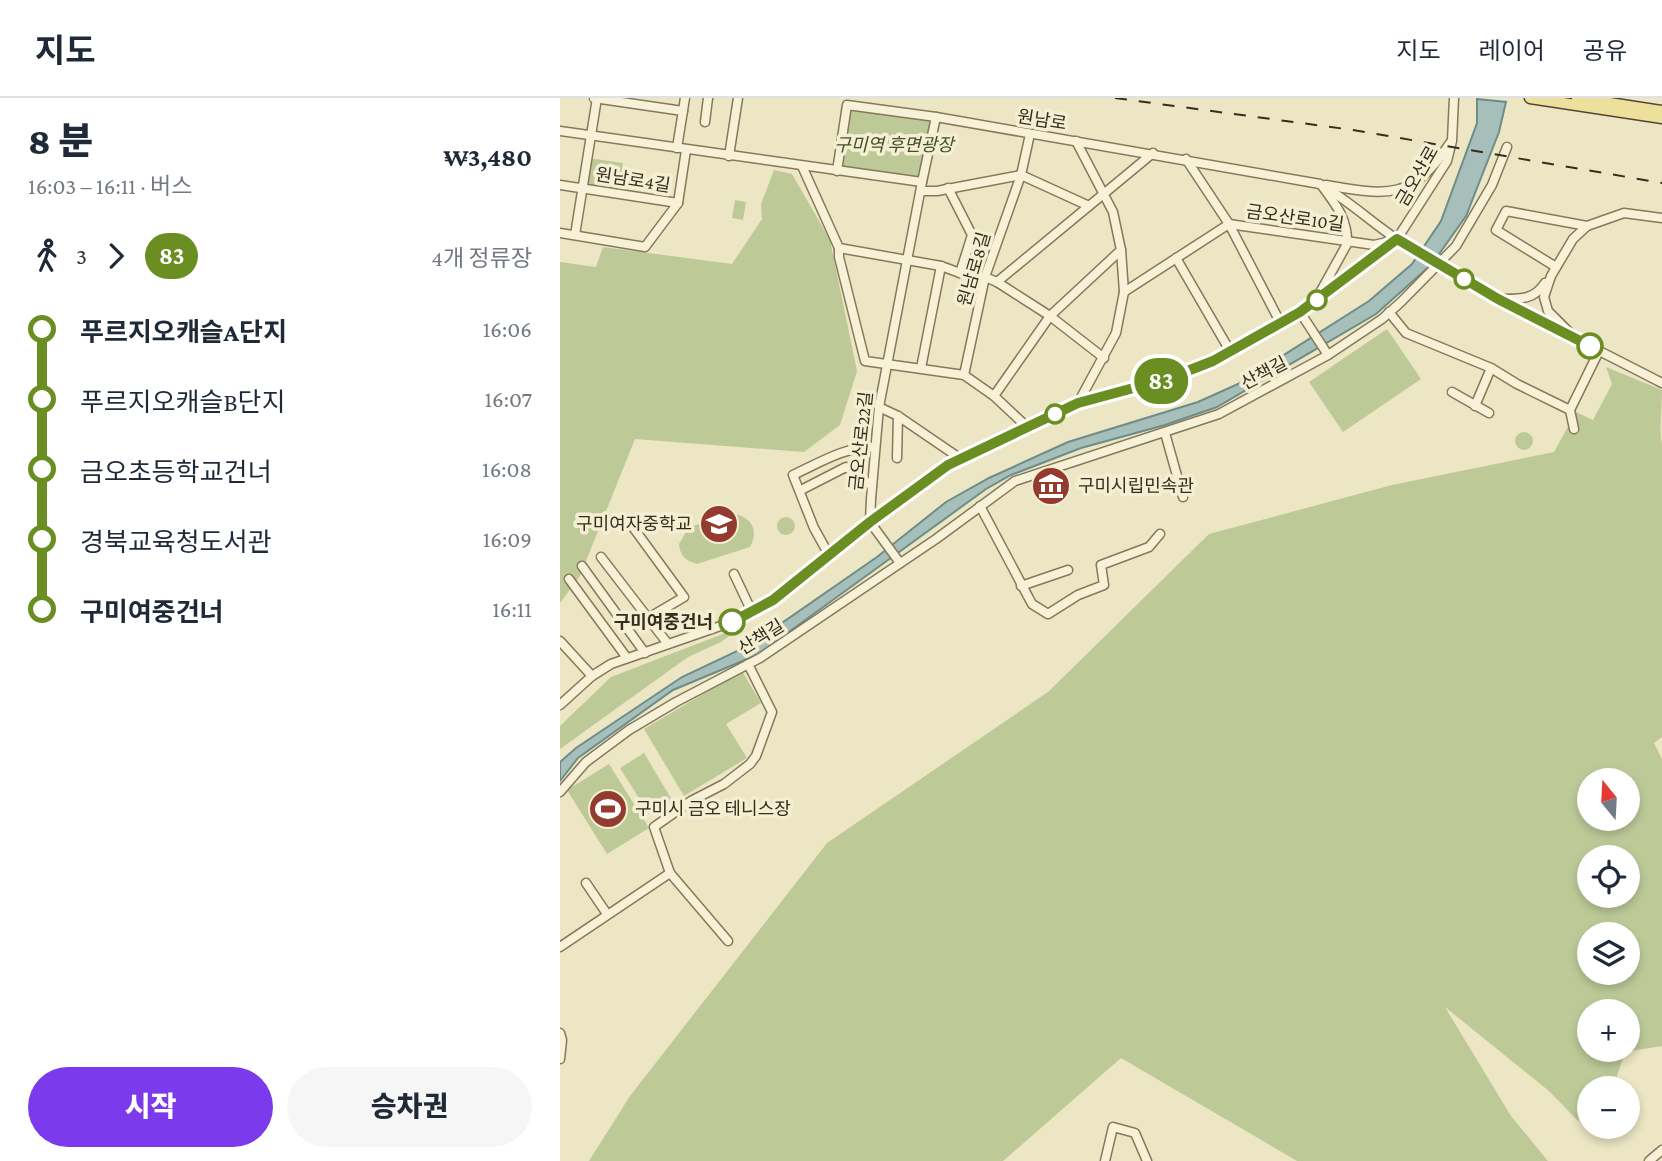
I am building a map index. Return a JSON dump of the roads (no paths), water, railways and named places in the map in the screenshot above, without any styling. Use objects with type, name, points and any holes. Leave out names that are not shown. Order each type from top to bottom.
[{"type":"main road","points":[[1530,98],[1662,118]]},
{"type":"main road","points":[[1577,98],[1640,103],[1662,111]]},
{"type":"street","points":[[583,188],[596,98],[683,111]]},
{"type":"street","name":"원남로4길","points":[[560,233],[645,247],[678,203],[685,98]]},
{"type":"street","points":[[705,122],[708,98]]},
{"type":"street","points":[[729,156],[737,98]]},
{"type":"street","name":"금오산로","points":[[560,705],[592,676],[611,664],[752,612],[773,600],[870,522],[948,465],[1078,403],[1186,373],[1300,312],[1397,239],[1442,171],[1450,152],[1454,98]]},
{"type":"street","points":[[837,171],[845,101]]},
{"type":"street","name":"원남로","points":[[845,101],[1320,184],[1338,194],[1397,239],[1498,299],[1662,383]]},
{"type":"street","points":[[922,187],[936,117]]},
{"type":"street","points":[[560,131],[837,171],[922,187],[948,188],[1021,175],[1089,206]]},
{"type":"street","name":"원남로8길","points":[[964,375],[985,277],[1021,175],[1030,134]]},
{"type":"street","points":[[1320,184],[1374,193],[1398,190],[1423,176],[1452,138]]},
{"type":"street","points":[[1076,141],[1113,212],[1121,250],[1124,292],[1116,333],[1078,403]]},
{"type":"street","name":"산책길","points":[[560,792],[586,762],[629,730],[748,664],[900,563],[1015,481],[1219,414],[1328,355],[1390,312],[1456,246],[1492,185],[1507,147]]},
{"type":"street","points":[[997,282],[1153,153]]},
{"type":"street","points":[[1186,159],[1229,224],[1280,322]]},
{"type":"street","points":[[802,166],[839,248],[865,360],[964,375],[995,396],[1027,427]]},
{"type":"street","points":[[1316,301],[1347,242],[1342,214],[1320,184]]},
{"type":"street","name":"원남로4길","points":[[560,185],[678,203]]},
{"type":"street","name":"금오산로22길","points":[[870,522],[879,407],[922,187]]},
{"type":"street","name":"원남로4길","points":[[575,235],[583,188]]},
{"type":"street","points":[[948,188],[972,235],[960,273]]},
{"type":"street","points":[[1556,267],[1496,230],[1506,211],[1587,226]]},
{"type":"street","points":[[1498,299],[1536,295],[1573,239],[1587,226],[1625,213],[1662,218]]},
{"type":"street","name":"금오산로10길","points":[[1124,292],[1229,224],[1374,245],[1397,239]]},
{"type":"street","points":[[839,248],[941,266],[960,273],[985,277],[1050,316],[1104,358]]},
{"type":"street","points":[[995,396],[1050,316],[1121,250]]},
{"type":"street","points":[[1176,258],[1230,351]]},
{"type":"street","points":[[921,368],[941,266]]},
{"type":"street","points":[[1556,267],[1545,290],[1544,303],[1548,311],[1578,341]]},
{"type":"street","points":[[1300,312],[1328,355]]},
{"type":"street","points":[[1390,312],[1406,333],[1491,368],[1570,410]]},
{"type":"street","points":[[1574,429],[1570,410],[1599,351]]},
{"type":"street","points":[[1475,405],[1491,368]]},
{"type":"street","points":[[1452,392],[1489,413]]},
{"type":"street","points":[[879,407],[898,416],[961,459]]},
{"type":"street","points":[[897,458],[898,416]]},
{"type":"street","points":[[1165,433],[1183,497]]},
{"type":"street","points":[[829,555],[814,528],[793,475],[844,452],[862,446],[875,447]]},
{"type":"street","points":[[801,490],[846,467],[872,486]]},
{"type":"street","points":[[979,506],[1032,604],[1048,614],[1078,595],[1104,585],[1101,565],[1149,547],[1160,534]]},
{"type":"street","points":[[627,519],[684,597],[650,617]]},
{"type":"street","points":[[870,522],[900,563]]},
{"type":"street","points":[[601,557],[650,617],[668,644]]},
{"type":"street","points":[[582,566],[645,653]]},
{"type":"street","points":[[1021,586],[1068,570]]},
{"type":"street","points":[[734,574],[752,612]]},
{"type":"street","points":[[569,579],[627,658]]},
{"type":"street","points":[[560,641],[592,676]]},
{"type":"street","points":[[728,941],[670,873],[654,828],[691,801],[724,784],[750,764],[756,755],[772,712],[748,664]]},
{"type":"street","points":[[560,947],[670,873]]},
{"type":"street","points":[[586,883],[607,914]]},
{"type":"street","points":[[560,1033],[560,1059]]},
{"type":"street","points":[[1105,1161],[1113,1127],[1135,1133],[1147,1161]]},
{"type":"street","points":[[1649,1161],[1662,1150]]},
{"type":"water","points":[[1477,99],[1506,102],[1499,132],[1466,216],[1432,264],[1376,314],[1217,407],[1165,425],[1081,448],[1011,475],[986,489],[757,655],[673,690],[578,758],[560,781],[560,762],[576,748],[682,677],[750,645],[877,557],[946,502],[989,478],[1068,442],[1198,402],[1238,384],[1369,301],[1412,264],[1441,221],[1477,123]]},
{"type":"railway","points":[[1115,98],[1353,130],[1662,183]]},
{"type":"place","name":"구미시립민속관","points":[[1051,486]]},
{"type":"place","name":"구미여자중학교","points":[[719,524]]},
{"type":"place","name":"구미여중건너","points":[[732,622]]},
{"type":"place","name":"구미시 금오 테니스장","points":[[608,809]]},
{"type":"park label","name":"구미역 후면광장","points":[[894,145]]}]
